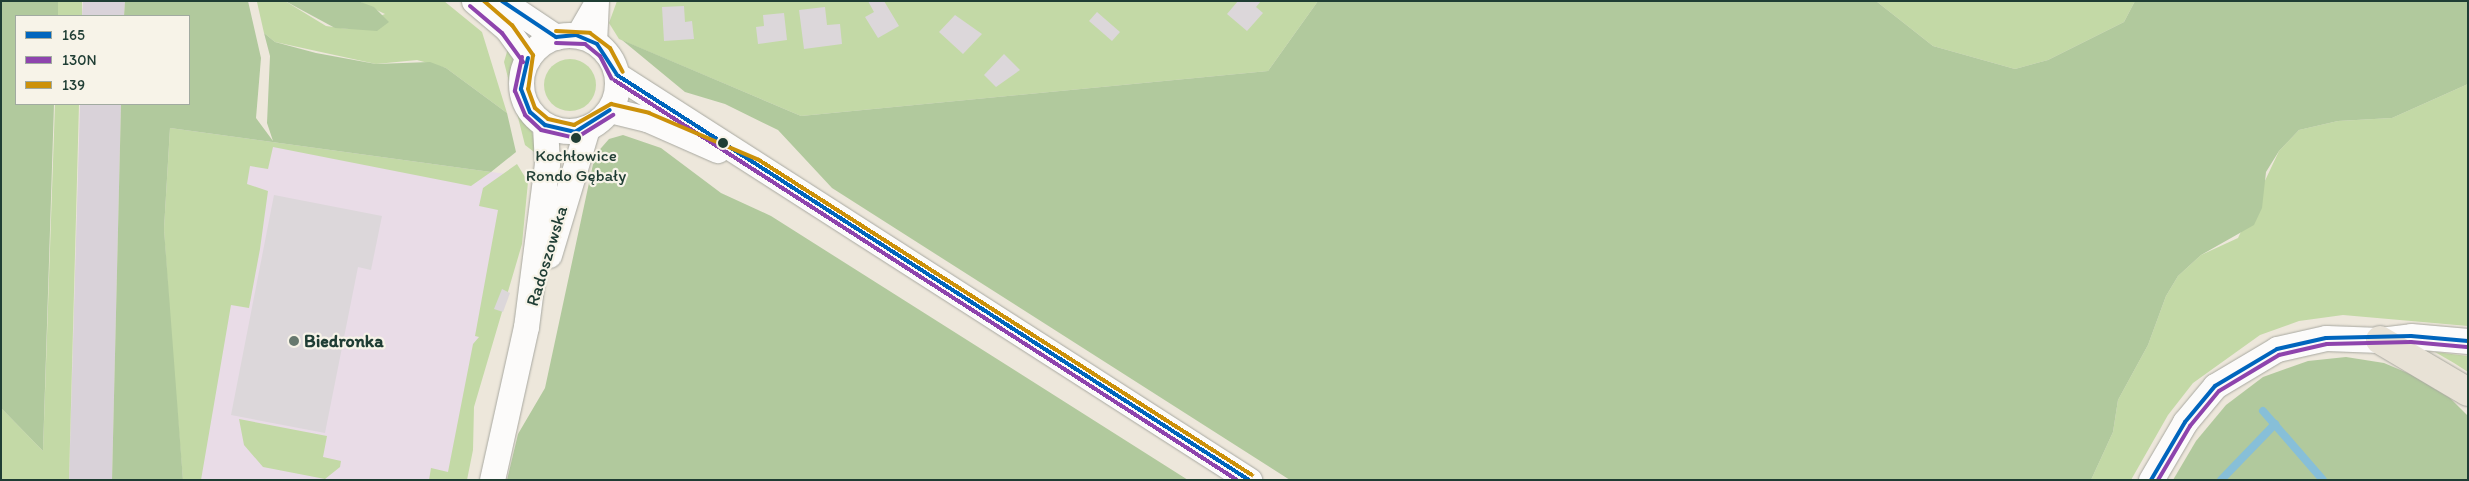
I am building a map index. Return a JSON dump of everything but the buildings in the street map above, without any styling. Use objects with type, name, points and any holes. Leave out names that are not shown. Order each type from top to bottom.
[{"type":"highway","points":[[2380,340],[2468,392]]},
{"type":"street","points":[[474,1],[507,30],[528,58]]},
{"type":"street","points":[[502,1],[576,39],[617,74],[718,136],[756,166],[1249,480]]},
{"type":"street","points":[[597,1],[576,39],[528,58],[522,73],[524,102],[546,125],[564,132],[587,128],[610,110],[616,96],[617,74]]},
{"type":"street","points":[[610,110],[646,119],[756,166]]},
{"type":"street","name":"Radoszowska","points":[[526,327],[547,164],[546,125]]},
{"type":"street","name":"Radoszowska","points":[[492,480],[526,327],[587,128]]},
{"type":"street","points":[[2151,480],[2198,404],[2252,360],[2300,342],[2334,338],[2380,340],[2411,336],[2468,341]]},
{"type":"shaded area","points":[[83,1],[125,1],[124,15],[82,15]]},
{"type":"shaded area","points":[[80,105],[121,105],[112,480],[69,480]]},
{"type":"shaded area","points":[[170,128],[513,175],[448,480],[183,480]]},
{"type":"green space","points":[[1,1],[58,1],[58,15],[15,15],[15,105],[54,105],[43,451],[1,408]]},
{"type":"green space","points":[[58,1],[82,1],[82,15],[58,15]]},
{"type":"green space","points":[[125,1],[248,1],[261,58],[256,118],[273,141],[267,123],[270,56],[264,33],[275,42],[316,53],[376,64],[430,62],[446,68],[507,113],[516,152],[491,172],[170,128],[164,229],[183,480],[112,480],[121,105],[190,105],[190,15],[124,15]]},
{"type":"green space","points":[[285,1],[326,26],[348,29],[385,14],[358,1],[444,1],[482,32],[507,113],[446,68],[417,60],[376,64],[275,42],[264,33],[257,2]]},
{"type":"green space","points":[[285,1],[358,1],[374,7],[389,22],[377,31],[335,28]]},
{"type":"green space","points":[[617,1],[1318,1],[1268,71],[801,116],[619,39],[609,23]]},
{"type":"green space","points":[[1318,1],[1876,1],[1933,46],[2015,69],[2048,60],[2124,22],[2135,1],[2468,1],[2468,84],[2392,118],[2338,121],[2299,130],[2279,151],[2266,172],[2262,208],[2254,225],[2201,255],[2178,276],[2166,296],[2148,345],[2118,400],[2113,432],[2091,480],[1290,480],[832,188],[778,130],[725,104],[685,92],[622,40],[801,116],[1268,71]]},
{"type":"green space","points":[[1876,1],[2135,1],[2124,22],[2048,60],[2015,69],[1933,46]]},
{"type":"green space","points":[[509,45],[516,67],[516,100],[530,124],[538,155],[525,145],[504,62]]},
{"type":"green space","points":[[570,59],[580,61],[588,67],[594,75],[596,85],[594,95],[588,103],[580,109],[570,111],[560,109],[552,103],[546,95],[544,85],[546,75],[552,67],[560,61]]},
{"type":"green space","points":[[2468,84],[2468,326],[2343,315],[2299,321],[2260,335],[2193,383],[2168,415],[2131,480],[2091,480],[2113,432],[2118,400],[2148,345],[2166,296],[2178,276],[2201,255],[2238,238],[2279,151],[2299,130],[2338,121],[2392,118]]},
{"type":"green space","points":[[55,105],[79,105],[69,480],[1,480],[1,408],[43,451]]},
{"type":"green space","points":[[170,128],[491,172],[471,186],[273,147],[268,169],[250,166],[247,184],[268,191],[260,249],[249,308],[231,305],[201,480],[183,480],[164,229]]},
{"type":"green space","points":[[623,135],[661,148],[721,193],[771,216],[1188,480],[507,480],[518,434],[545,388],[595,155],[609,139]]},
{"type":"green space","points":[[517,164],[528,182],[522,244],[474,407],[473,450],[467,480],[429,480],[431,468],[448,472],[473,344],[479,337],[475,336],[498,210],[479,206],[483,188]]},
{"type":"green space","points":[[2435,352],[2468,356],[2468,372],[2454,363]]},
{"type":"green space","points":[[2346,357],[2384,363],[2410,374],[2450,398],[2468,416],[2468,480],[2173,480],[2196,441],[2226,405],[2263,377],[2308,361]]},
{"type":"green space","points":[[239,419],[327,436],[323,457],[341,461],[340,467],[325,479],[263,467],[244,445]]},
{"type":"waterway","points":[[2263,411],[2323,480]]},
{"type":"waterway","points":[[2221,480],[2275,424]]},
{"type":"transit line","name":"139","points":[[484,1],[512,25],[533,55],[528,89],[535,108],[548,119],[574,125],[611,104],[649,113],[759,160],[1252,475]]},
{"type":"transit line","name":"165","points":[[502,1],[556,37],[576,35],[597,44],[617,75],[1249,480]]},
{"type":"transit line","name":"130N","points":[[470,6],[502,33],[523,62]]},
{"type":"transit line","name":"139","points":[[556,31],[590,33],[610,48],[623,72]]},
{"type":"transit line","name":"130N","points":[[556,43],[585,44],[600,56],[611,78]]},
{"type":"transit line","name":"130N","points":[[522,57],[515,91],[525,115],[541,130],[576,138],[613,115]]},
{"type":"transit line","name":"165","points":[[528,58],[521,89],[530,112],[545,125],[575,132],[610,110]]},
{"type":"transit line","name":"130N","points":[[614,80],[1237,480]]},
{"type":"transit line","name":"165","points":[[2151,480],[2185,422],[2215,386],[2277,349],[2326,338],[2411,336],[2468,341]]},
{"type":"transit line","name":"130N","points":[[2158,480],[2190,426],[2219,391],[2279,355],[2327,344],[2411,342],[2467,347]]},
{"type":"place","name":"Kochłowice Rondo Gębały","points":[[576,138]]},
{"type":"place","name":"Biedronka","points":[[294,341]]}]
